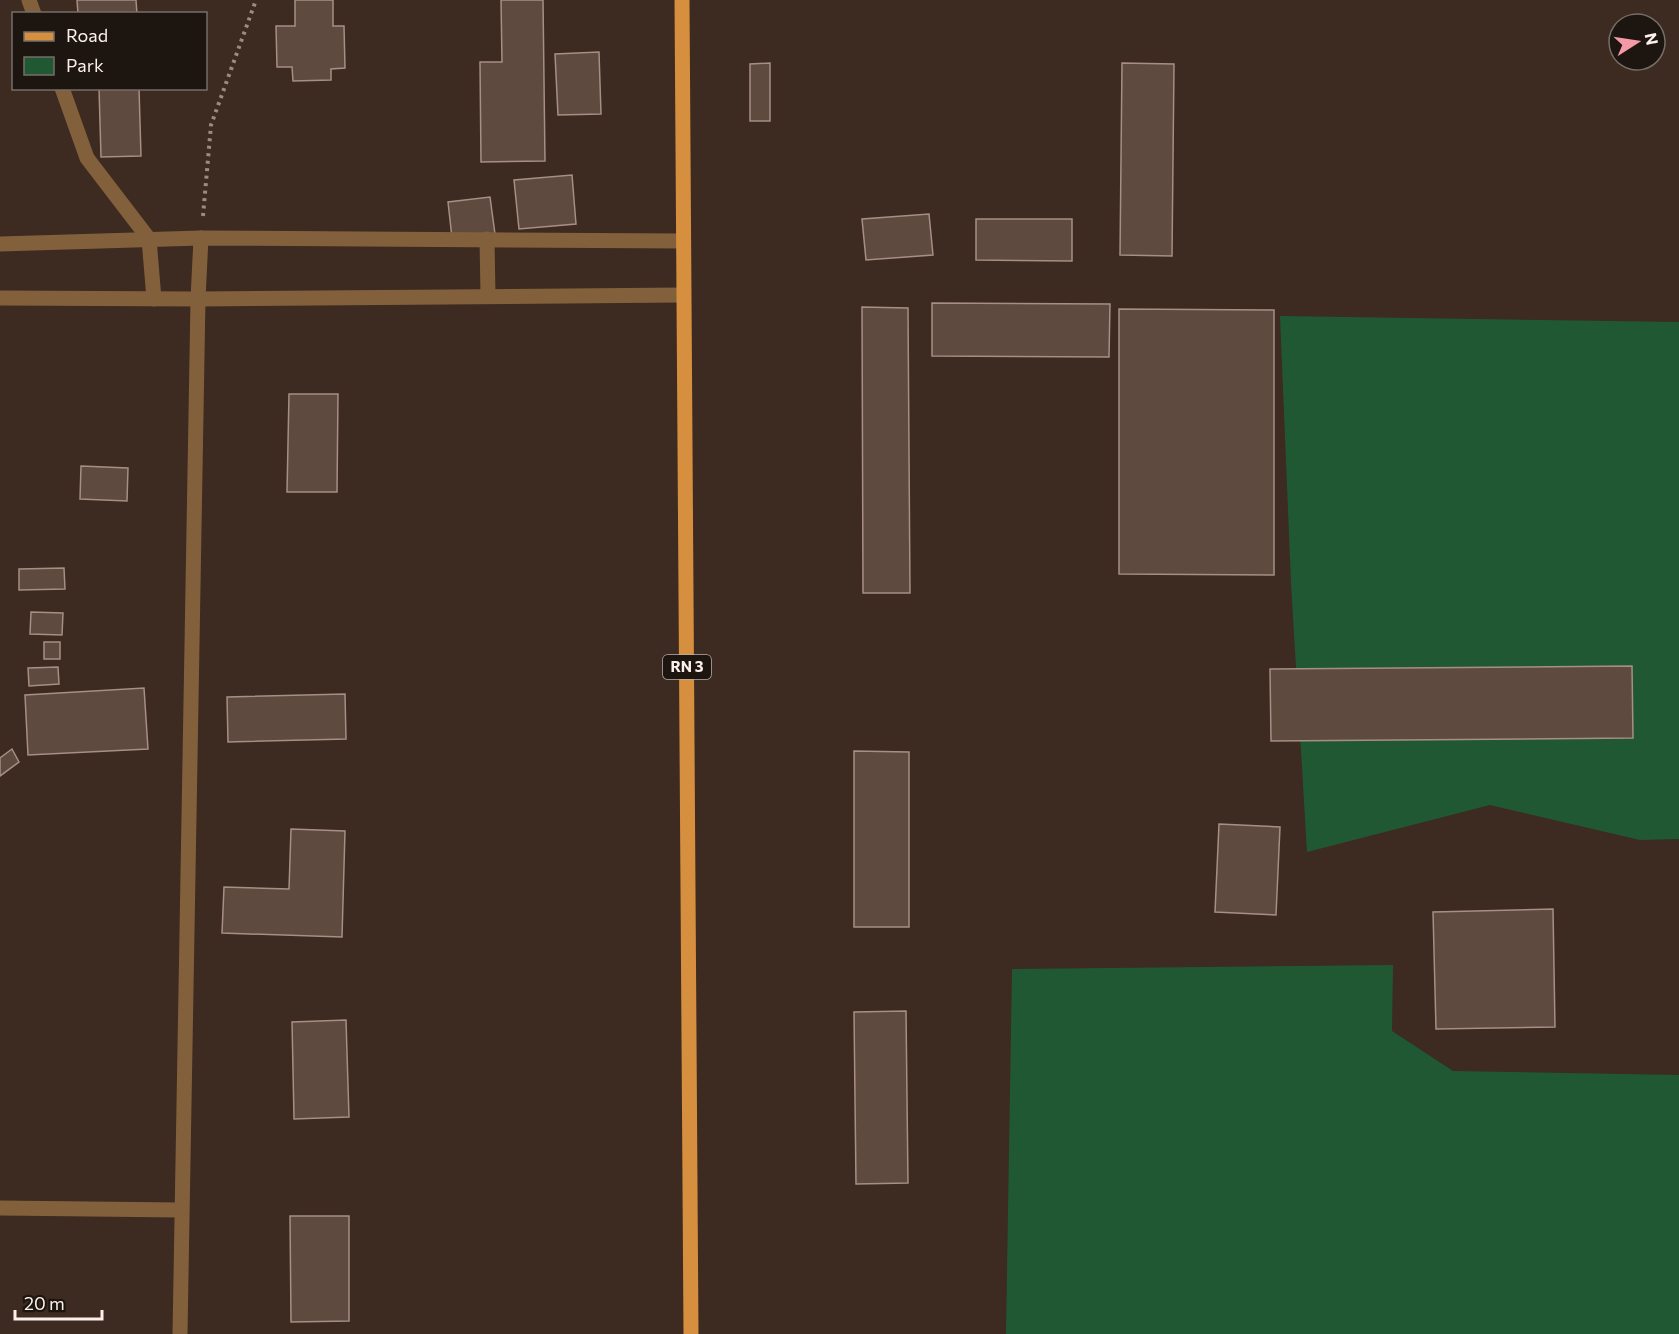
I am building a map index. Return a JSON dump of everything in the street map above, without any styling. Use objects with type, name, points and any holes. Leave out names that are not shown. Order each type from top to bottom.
[{"type":"main road","name":"RN 3","points":[[682,0],[690,1334]]},
{"type":"street","points":[[63,90],[87,159],[149,239],[154,299]]},
{"type":"street","points":[[180,1334],[198,299],[201,238]]},
{"type":"street","points":[[0,244],[201,238],[682,240]]},
{"type":"street","points":[[487,239],[488,295]]},
{"type":"street","points":[[0,298],[198,299],[683,295]]},
{"type":"street","points":[[0,1208],[181,1210]]},
{"type":"path","points":[[201,238],[212,125],[256,0]]},
{"type":"green space","points":[[1280,316],[1679,322],[1679,839],[1640,840],[1490,805],[1307,852],[1291,583]]},
{"type":"green space","points":[[1393,965],[1392,1031],[1453,1071],[1679,1075],[1679,1334],[1006,1334],[1012,969]]},
{"type":"building","points":[[77,0],[136,0],[137,12],[78,12]]},
{"type":"building","points":[[295,0],[333,0],[333,26],[344,26],[345,68],[331,69],[331,80],[293,81],[292,67],[277,67],[276,26],[295,26]]},
{"type":"building","points":[[501,0],[543,0],[545,161],[481,162],[480,62],[502,62]]},
{"type":"building","points":[[599,52],[601,114],[558,115],[555,54]]},
{"type":"building","points":[[770,63],[770,121],[750,121],[750,64]]},
{"type":"building","points":[[1122,63],[1174,64],[1172,256],[1120,255]]},
{"type":"building","points":[[99,90],[139,90],[141,156],[101,157]]},
{"type":"building","points":[[572,175],[576,224],[519,229],[514,180]]},
{"type":"building","points":[[490,197],[495,234],[452,238],[448,202]]},
{"type":"building","points":[[929,214],[933,255],[866,260],[862,219]]},
{"type":"building","points":[[976,219],[1072,219],[1072,261],[976,260]]},
{"type":"building","points":[[932,303],[1110,304],[1109,357],[932,356]]},
{"type":"building","points":[[862,307],[908,308],[910,593],[863,593]]},
{"type":"building","points":[[1119,309],[1274,310],[1274,575],[1119,574]]},
{"type":"building","points":[[289,394],[338,394],[337,492],[287,492]]},
{"type":"building","points":[[81,466],[128,468],[127,501],[80,499]]},
{"type":"building","points":[[64,568],[65,589],[19,590],[19,569]]},
{"type":"building","points":[[31,612],[63,613],[62,635],[30,634]]},
{"type":"building","points":[[44,642],[60,642],[60,659],[44,659]]},
{"type":"building","points":[[1632,666],[1633,738],[1271,741],[1270,669]]},
{"type":"building","points":[[58,667],[59,684],[29,686],[28,668]]},
{"type":"building","points":[[144,688],[148,749],[28,755],[25,695]]},
{"type":"building","points":[[345,694],[346,739],[228,742],[227,697]]},
{"type":"building","points":[[12,749],[19,762],[0,776],[0,758]]},
{"type":"building","points":[[854,751],[909,752],[909,927],[854,927]]},
{"type":"building","points":[[1219,824],[1280,827],[1276,915],[1215,912]]},
{"type":"building","points":[[291,829],[345,831],[342,937],[222,933],[224,887],[289,889]]},
{"type":"building","points":[[1553,909],[1555,1027],[1436,1029],[1433,912]]},
{"type":"building","points":[[906,1011],[908,1183],[856,1184],[854,1012]]},
{"type":"building","points":[[346,1020],[349,1117],[294,1119],[292,1022]]},
{"type":"building","points":[[290,1216],[349,1216],[349,1321],[291,1322]]}]
